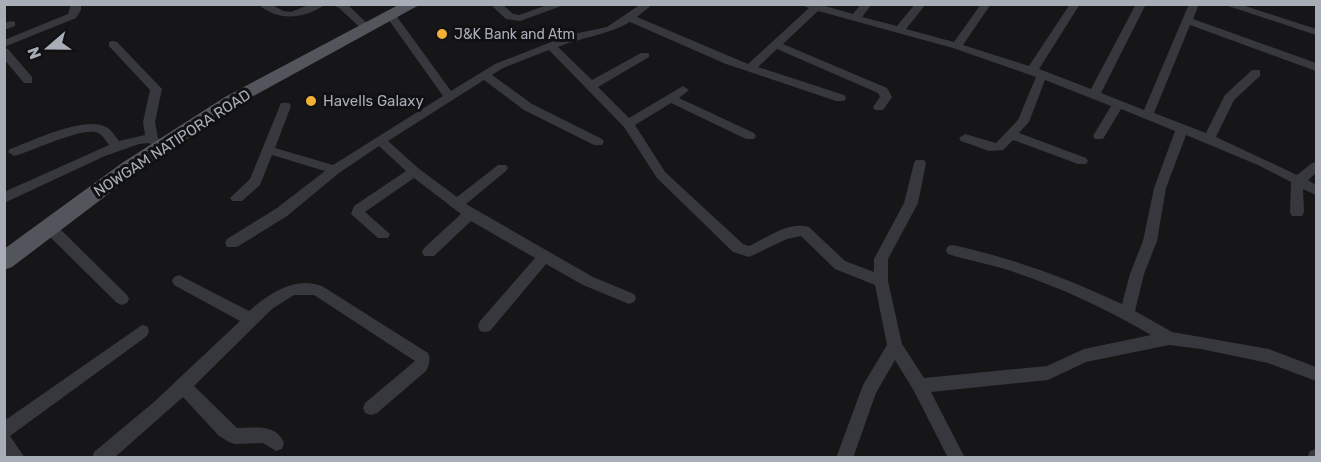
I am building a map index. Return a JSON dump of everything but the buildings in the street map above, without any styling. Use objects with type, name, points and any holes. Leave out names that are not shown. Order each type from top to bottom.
[{"type":"main road","name":"NOWGAM NATIPORA ROAD","points":[[4,261],[157,143],[413,4]]},
{"type":"street","points":[[4,44],[72,16],[76,10],[76,4]]},
{"type":"street","points":[[263,4],[279,15],[286,16],[321,4]]},
{"type":"street","points":[[336,4],[343,6],[368,29]]},
{"type":"street","points":[[495,4],[510,17],[520,18],[562,4]]},
{"type":"street","points":[[232,243],[290,206],[335,170],[380,140],[499,66],[550,45],[610,29],[630,18],[648,4]]},
{"type":"street","points":[[804,4],[957,46],[1037,73],[1209,139],[1317,190]]},
{"type":"street","points":[[855,18],[867,4]]},
{"type":"street","points":[[899,30],[921,4]]},
{"type":"street","points":[[957,46],[986,4]]},
{"type":"street","points":[[965,138],[997,147],[1023,122],[1037,73],[1075,4]]},
{"type":"street","points":[[1094,95],[1141,4]]},
{"type":"street","points":[[1148,114],[1194,4]]},
{"type":"street","points":[[1227,4],[1317,32]]},
{"type":"street","points":[[750,69],[816,7]]},
{"type":"street","points":[[392,16],[450,97]]},
{"type":"street","points":[[630,18],[710,54],[840,98]]},
{"type":"street","points":[[1186,20],[1317,67]]},
{"type":"street","points":[[4,198],[116,147],[157,143],[149,122],[156,89],[113,44]]},
{"type":"street","points":[[550,45],[628,124],[661,175],[744,252],[754,250],[779,236],[794,231],[804,231],[840,265],[880,281]]},
{"type":"street","points":[[777,45],[883,91],[886,97],[879,107]]},
{"type":"street","points":[[4,51],[28,80]]},
{"type":"street","points":[[592,85],[645,56]]},
{"type":"street","points":[[1209,139],[1229,98],[1256,73]]},
{"type":"street","points":[[484,75],[516,100],[598,142]]},
{"type":"street","points":[[628,124],[682,90]]},
{"type":"street","points":[[670,98],[750,136]]},
{"type":"street","points":[[1099,136],[1118,104]]},
{"type":"street","points":[[237,198],[255,182],[285,106]]},
{"type":"street","points":[[14,152],[62,135],[95,127],[102,129],[116,147]]},
{"type":"street","points":[[1127,312],[1137,274],[1150,241],[1160,188],[1182,128]]},
{"type":"street","points":[[1011,135],[1082,161]]},
{"type":"street","points":[[380,140],[414,171],[459,203],[470,214],[588,281],[628,298]]},
{"type":"street","points":[[268,150],[335,170]]},
{"type":"street","points":[[920,163],[911,203],[881,259],[880,281],[895,346],[920,386],[957,458]]},
{"type":"street","points":[[1297,212],[1299,180],[1317,166]]},
{"type":"street","points":[[459,203],[502,168]]},
{"type":"street","points":[[383,234],[358,214],[358,210],[414,171]]},
{"type":"street","points":[[429,252],[470,214]]},
{"type":"street","points":[[49,227],[122,299]]},
{"type":"street","points":[[953,250],[982,256],[1060,282],[1127,312],[1168,338]]},
{"type":"street","points":[[485,326],[544,257]]},
{"type":"street","points":[[179,281],[252,320]]},
{"type":"street","points":[[100,458],[139,427],[252,320],[287,292],[307,288],[317,290],[423,358],[421,366],[371,408]]},
{"type":"street","points":[[4,431],[142,331]]},
{"type":"street","points":[[920,386],[1048,373],[1084,356],[1168,338],[1201,342],[1269,356],[1317,374]]},
{"type":"street","points":[[844,458],[869,390],[895,346]]},
{"type":"street","points":[[183,386],[230,433],[242,436],[259,433],[266,435],[276,443]]},
{"type":"street","points":[[4,441],[17,458]]},
{"type":"place","name":"J&K Bank and Atm","points":[[442,34]]},
{"type":"place","name":"Havells Galaxy","points":[[311,101]]}]
